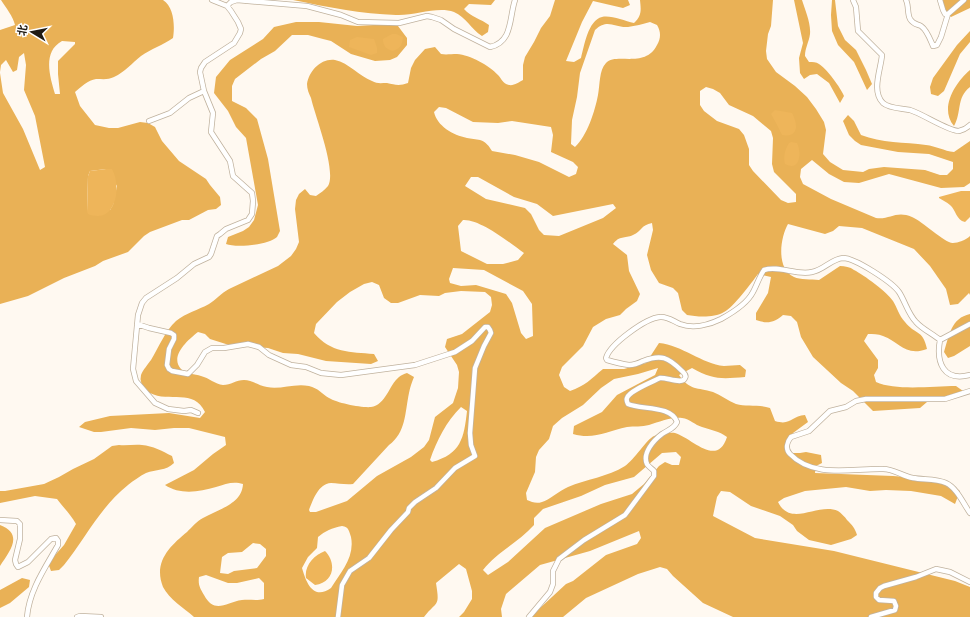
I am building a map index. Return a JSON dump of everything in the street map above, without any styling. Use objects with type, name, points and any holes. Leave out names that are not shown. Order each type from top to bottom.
[{"type":"street","points":[[198,413],[192,410],[172,410],[155,403],[136,381],[133,369],[138,315],[142,303],[146,298],[177,278],[194,264],[209,257],[217,236],[226,229],[248,220],[252,214],[252,193],[233,176],[230,161],[211,132],[213,113],[204,91],[200,72],[201,68],[205,62],[234,43],[241,29],[227,6],[212,0]]},
{"type":"street","points":[[227,6],[231,2],[237,0],[307,6],[341,15],[358,22],[399,23],[426,16],[441,20],[454,29],[490,47],[496,46],[506,37],[511,24],[515,0]]},
{"type":"street","points":[[853,0],[856,7],[858,31],[882,55],[877,85],[878,95],[884,103],[891,107],[910,110],[959,131],[970,125]]},
{"type":"street","points":[[906,0],[909,18],[913,24],[922,27],[933,46],[937,45],[941,37],[948,14],[964,0]]},
{"type":"street","points":[[940,0],[942,10],[945,14],[948,14]]},
{"type":"street","points":[[148,121],[170,114],[189,98],[204,91]]},
{"type":"street","points":[[529,617],[550,592],[553,584],[553,571],[559,559],[584,540],[624,515],[634,504],[654,476],[654,471],[647,464],[646,455],[653,442],[673,428],[677,422],[673,415],[662,410],[628,404],[626,399],[627,396],[660,378],[664,377],[681,382],[684,380],[686,375],[676,365],[660,357],[654,357],[629,365],[607,360],[606,358],[608,353],[626,334],[658,317],[665,317],[681,324],[693,327],[707,325],[738,309],[748,300],[764,270],[776,269],[802,273],[812,272],[818,271],[836,260],[844,258],[878,273],[893,284],[915,321],[940,340]]},
{"type":"street","points":[[137,324],[174,335],[174,339],[169,349],[167,365],[172,371],[188,374],[208,350],[212,348],[224,348],[248,344],[259,347],[269,355],[291,364],[306,367],[321,373],[337,375],[415,365],[455,352],[472,341],[485,327],[488,327],[491,333],[475,368],[470,433],[471,445],[475,456],[455,468],[436,488],[415,502],[369,558],[350,571],[342,585],[338,617]]},
{"type":"street","points":[[940,340],[970,324]]},
{"type":"street","points":[[940,340],[938,352],[942,367],[951,374],[960,376],[970,375]]},
{"type":"street","points":[[970,392],[945,399],[866,399],[856,401],[846,407],[827,413],[809,431],[791,437],[787,445],[788,452],[794,458],[815,468],[832,471],[885,469],[894,470],[912,478],[944,481],[953,486],[970,513]]},
{"type":"street","points":[[0,520],[17,522],[20,524],[20,539],[15,560],[18,567],[28,562],[51,539],[56,538],[58,541],[58,545],[33,591],[28,606],[27,617]]},
{"type":"street","points":[[871,617],[895,610],[896,606],[894,601],[879,600],[876,597],[876,593],[884,586],[916,577],[936,569],[950,572],[970,582]]},
{"type":"street","points":[[77,617],[101,617]]},
{"type":"shaded area","points":[[1,0],[163,0],[167,3],[173,17],[173,38],[141,56],[118,75],[110,79],[96,79],[90,81],[75,92],[80,106],[95,125],[118,128],[140,122],[148,123],[155,127],[162,141],[179,161],[206,179],[220,197],[221,205],[216,209],[208,210],[189,220],[182,220],[150,232],[128,252],[64,278],[28,296],[0,304],[0,73],[3,93],[23,129],[40,170],[45,167],[35,116],[24,90],[26,65],[24,53],[19,57],[17,70],[13,72],[6,60],[1,65],[0,72],[0,30],[15,25],[11,15]],"holes":[[[62,41],[75,42],[75,44],[58,61],[60,94],[55,94],[49,65],[52,52]],[[106,169],[117,186],[113,205],[110,210],[87,211],[88,176],[90,171]]]},
{"type":"shaded area","points":[[293,0],[495,0],[491,5],[469,4],[464,9],[489,25],[488,32],[482,36],[458,14],[447,10],[403,15],[383,14],[344,10]]},
{"type":"shaded area","points":[[555,0],[628,0],[630,5],[623,8],[593,1],[582,22],[566,61],[574,62],[581,58],[587,34],[597,19],[609,17],[634,23],[640,13],[640,0],[773,0],[771,26],[768,34],[766,51],[767,59],[776,72],[807,97],[824,122],[826,130],[823,154],[830,162],[843,170],[863,172],[869,169],[884,167],[925,170],[940,175],[947,175],[953,169],[953,162],[929,154],[898,152],[861,145],[849,135],[843,121],[848,115],[854,121],[861,135],[877,140],[918,144],[954,152],[970,141],[970,183],[964,187],[941,188],[889,174],[859,183],[844,182],[829,174],[812,160],[801,169],[800,177],[803,184],[831,199],[876,218],[885,218],[902,214],[906,215],[916,219],[945,240],[953,243],[962,241],[970,236],[970,295],[969,293],[958,304],[950,305],[946,289],[930,266],[914,249],[862,228],[839,226],[833,231],[825,234],[788,224],[783,237],[781,253],[784,267],[788,273],[796,278],[819,280],[840,266],[849,267],[858,272],[890,297],[903,320],[921,335],[927,349],[913,351],[903,348],[883,336],[868,334],[864,341],[878,360],[878,368],[874,375],[876,382],[884,385],[904,387],[956,386],[963,391],[927,402],[920,408],[873,411],[853,391],[841,383],[813,357],[801,337],[797,322],[791,316],[783,315],[777,320],[770,322],[756,320],[756,313],[768,293],[771,277],[758,274],[732,306],[720,314],[706,316],[687,315],[682,310],[678,293],[673,288],[659,283],[651,270],[647,255],[653,230],[652,223],[646,225],[633,235],[618,239],[613,244],[627,255],[629,271],[640,294],[637,301],[620,315],[606,319],[593,327],[583,346],[562,367],[559,375],[564,387],[570,391],[584,384],[603,369],[624,369],[646,363],[659,343],[667,344],[716,365],[740,365],[746,370],[745,377],[718,378],[706,375],[692,368],[679,375],[690,386],[713,392],[736,404],[770,408],[775,421],[788,422],[805,415],[808,422],[793,433],[788,441],[791,453],[806,452],[821,455],[822,463],[816,466],[815,473],[945,480],[960,491],[955,504],[941,496],[911,491],[870,491],[846,487],[805,491],[784,498],[778,502],[783,509],[790,513],[805,513],[822,509],[838,511],[853,527],[857,535],[851,539],[831,545],[809,540],[797,531],[793,525],[780,516],[751,506],[730,492],[721,491],[717,497],[713,516],[755,538],[834,551],[955,581],[970,587],[970,617],[733,617],[703,603],[667,569],[660,567],[638,574],[586,598],[563,617],[528,617],[566,584],[573,581],[606,555],[637,544],[641,538],[639,531],[590,551],[540,565],[506,594],[501,609],[502,617],[459,617],[472,599],[472,591],[466,569],[459,564],[436,583],[438,596],[436,603],[424,617],[194,617],[173,599],[163,587],[160,578],[160,570],[165,555],[169,549],[199,521],[234,501],[242,491],[243,484],[230,483],[190,492],[177,490],[165,485],[194,470],[226,445],[225,437],[189,428],[155,430],[131,428],[94,432],[79,427],[85,422],[110,416],[169,413],[200,418],[205,412],[194,400],[180,397],[157,396],[150,393],[142,385],[141,375],[165,334],[176,321],[214,301],[223,292],[278,266],[291,256],[296,249],[299,242],[295,209],[296,200],[299,194],[305,189],[310,195],[316,196],[328,186],[330,179],[328,156],[307,88],[310,74],[316,66],[321,63],[335,60],[345,64],[374,82],[402,85],[408,83],[411,68],[415,60],[425,49],[435,47],[441,54],[468,56],[479,61],[494,71],[502,81],[509,85],[513,85],[523,80],[523,65],[525,57],[541,28],[550,16]],"holes":[[[650,22],[657,25],[660,35],[657,45],[652,52],[645,56],[631,59],[616,59],[606,63],[601,74],[593,116],[587,130],[575,147],[571,144],[572,120],[580,73],[595,30],[600,26],[607,24],[623,27]],[[706,87],[720,93],[729,105],[753,116],[771,131],[773,138],[772,164],[774,172],[796,194],[796,202],[788,203],[781,200],[753,171],[749,165],[749,149],[744,135],[739,129],[717,121],[704,111],[700,105],[700,91]],[[439,107],[446,108],[473,122],[498,123],[512,121],[551,127],[553,135],[551,152],[573,162],[578,167],[576,174],[569,177],[539,162],[515,155],[492,151],[484,142],[456,135],[438,122],[434,112]],[[471,177],[478,177],[514,197],[537,204],[553,216],[613,204],[616,208],[603,218],[559,236],[544,235],[539,230],[531,214],[525,208],[486,199],[465,186]],[[463,220],[478,223],[486,227],[503,237],[524,253],[518,260],[503,264],[487,264],[461,251],[458,226]],[[453,268],[484,270],[523,291],[532,304],[533,336],[526,339],[521,333],[512,303],[506,294],[476,285],[461,286],[450,283],[449,279]],[[372,282],[379,285],[384,298],[391,303],[398,303],[420,295],[439,296],[445,293],[461,291],[485,292],[491,297],[492,305],[490,312],[462,334],[447,339],[445,347],[457,365],[459,372],[458,388],[453,403],[435,417],[429,440],[424,447],[411,457],[377,476],[347,501],[316,512],[310,512],[309,510],[314,497],[319,489],[326,484],[331,483],[353,484],[395,440],[404,422],[409,391],[414,377],[407,373],[400,376],[380,403],[371,407],[362,407],[333,400],[315,388],[303,385],[272,388],[244,380],[223,385],[204,377],[183,371],[178,364],[177,359],[182,348],[198,332],[205,334],[210,339],[229,345],[268,348],[283,353],[298,354],[326,361],[371,364],[378,361],[374,354],[349,352],[334,348],[320,340],[314,333],[316,324],[337,302],[350,292],[364,284]],[[658,368],[655,375],[617,395],[602,412],[574,426],[573,434],[581,436],[594,435],[627,427],[646,426],[669,419],[682,418],[727,437],[723,446],[717,450],[711,451],[696,445],[675,433],[656,435],[648,441],[629,463],[618,470],[568,487],[542,502],[536,503],[527,500],[526,493],[535,472],[536,457],[539,450],[549,439],[553,426],[562,418],[583,405],[601,388],[614,379]],[[461,407],[467,411],[464,429],[459,444],[442,459],[432,462],[430,460],[436,445],[442,432]],[[676,452],[681,457],[679,465],[672,465],[665,462],[659,466],[644,484],[632,494],[601,504],[545,528],[508,562],[488,575],[483,570],[534,525],[534,518],[543,509],[581,496],[605,485],[634,477],[662,453]],[[342,526],[347,528],[351,537],[351,551],[343,570],[331,588],[319,592],[315,591],[308,584],[302,568],[308,557],[317,548],[318,537],[332,529]],[[253,543],[260,544],[266,549],[266,556],[257,568],[234,571],[228,574],[220,573],[222,557],[228,553],[242,552]],[[206,575],[228,583],[237,583],[259,578],[264,583],[264,599],[242,600],[217,606],[208,601],[200,586],[199,577]]]},
{"type":"shaded area","points":[[794,0],[802,0],[810,25],[810,34],[805,56],[809,62],[817,63],[822,66],[833,78],[844,96],[840,103],[829,83],[817,74],[810,75],[804,79],[800,73],[799,58],[803,43]]},
{"type":"shaded area","points":[[832,0],[835,0],[838,26],[845,40],[856,50],[872,84],[867,90],[854,62],[838,45],[832,31]]},
{"type":"shaded area","points":[[941,0],[970,0],[970,8],[951,17],[944,11]]},
{"type":"shaded area","points":[[296,22],[319,22],[357,26],[391,24],[398,26],[407,38],[407,45],[397,57],[390,60],[375,61],[351,54],[331,41],[308,35],[292,35],[275,51],[261,59],[235,79],[232,86],[232,101],[246,108],[257,119],[268,159],[280,231],[277,237],[273,240],[260,244],[237,246],[226,244],[228,237],[249,227],[254,220],[258,205],[246,138],[236,127],[228,111],[214,93],[216,77],[230,60],[263,39],[274,27]]},
{"type":"shaded area","points":[[970,31],[970,42],[960,54],[944,91],[938,96],[931,94],[930,87],[933,78],[957,45]]},
{"type":"shaded area","points":[[392,34],[403,37],[401,46],[393,51],[385,47],[383,41],[383,39]]},
{"type":"shaded area","points":[[357,37],[374,39],[377,53],[371,55],[349,47],[350,40]]},
{"type":"shaded area","points":[[970,70],[970,87],[961,100],[958,116],[954,126],[948,111],[951,96],[964,75]]},
{"type":"shaded area","points":[[775,110],[792,113],[796,129],[792,134],[782,135],[771,114]]},
{"type":"shaded area","points":[[791,142],[797,143],[799,147],[797,164],[794,166],[785,164],[784,159],[786,148]]},
{"type":"shaded area","points":[[112,169],[115,177],[116,194],[114,202],[111,209],[105,214],[97,216],[88,214],[88,176],[90,171]]},
{"type":"shaded area","points":[[961,191],[970,191],[970,217],[965,222],[958,217],[950,205],[939,198]]},
{"type":"shaded area","points":[[970,314],[970,346],[948,358],[944,352],[952,328],[959,319]]},
{"type":"shaded area","points":[[139,445],[154,448],[172,456],[174,463],[171,466],[161,470],[144,474],[118,493],[101,513],[64,565],[59,570],[51,571],[48,563],[64,545],[76,524],[57,499],[35,496],[0,503],[0,491],[44,484],[94,459],[112,446]]},
{"type":"shaded area","points":[[0,525],[12,533],[13,543],[8,555],[0,566]]},
{"type":"shaded area","points":[[325,551],[331,561],[332,572],[326,581],[315,585],[306,578],[308,565],[317,555]]},
{"type":"shaded area","points":[[22,578],[30,580],[29,587],[10,603],[0,608],[0,590]]}]
